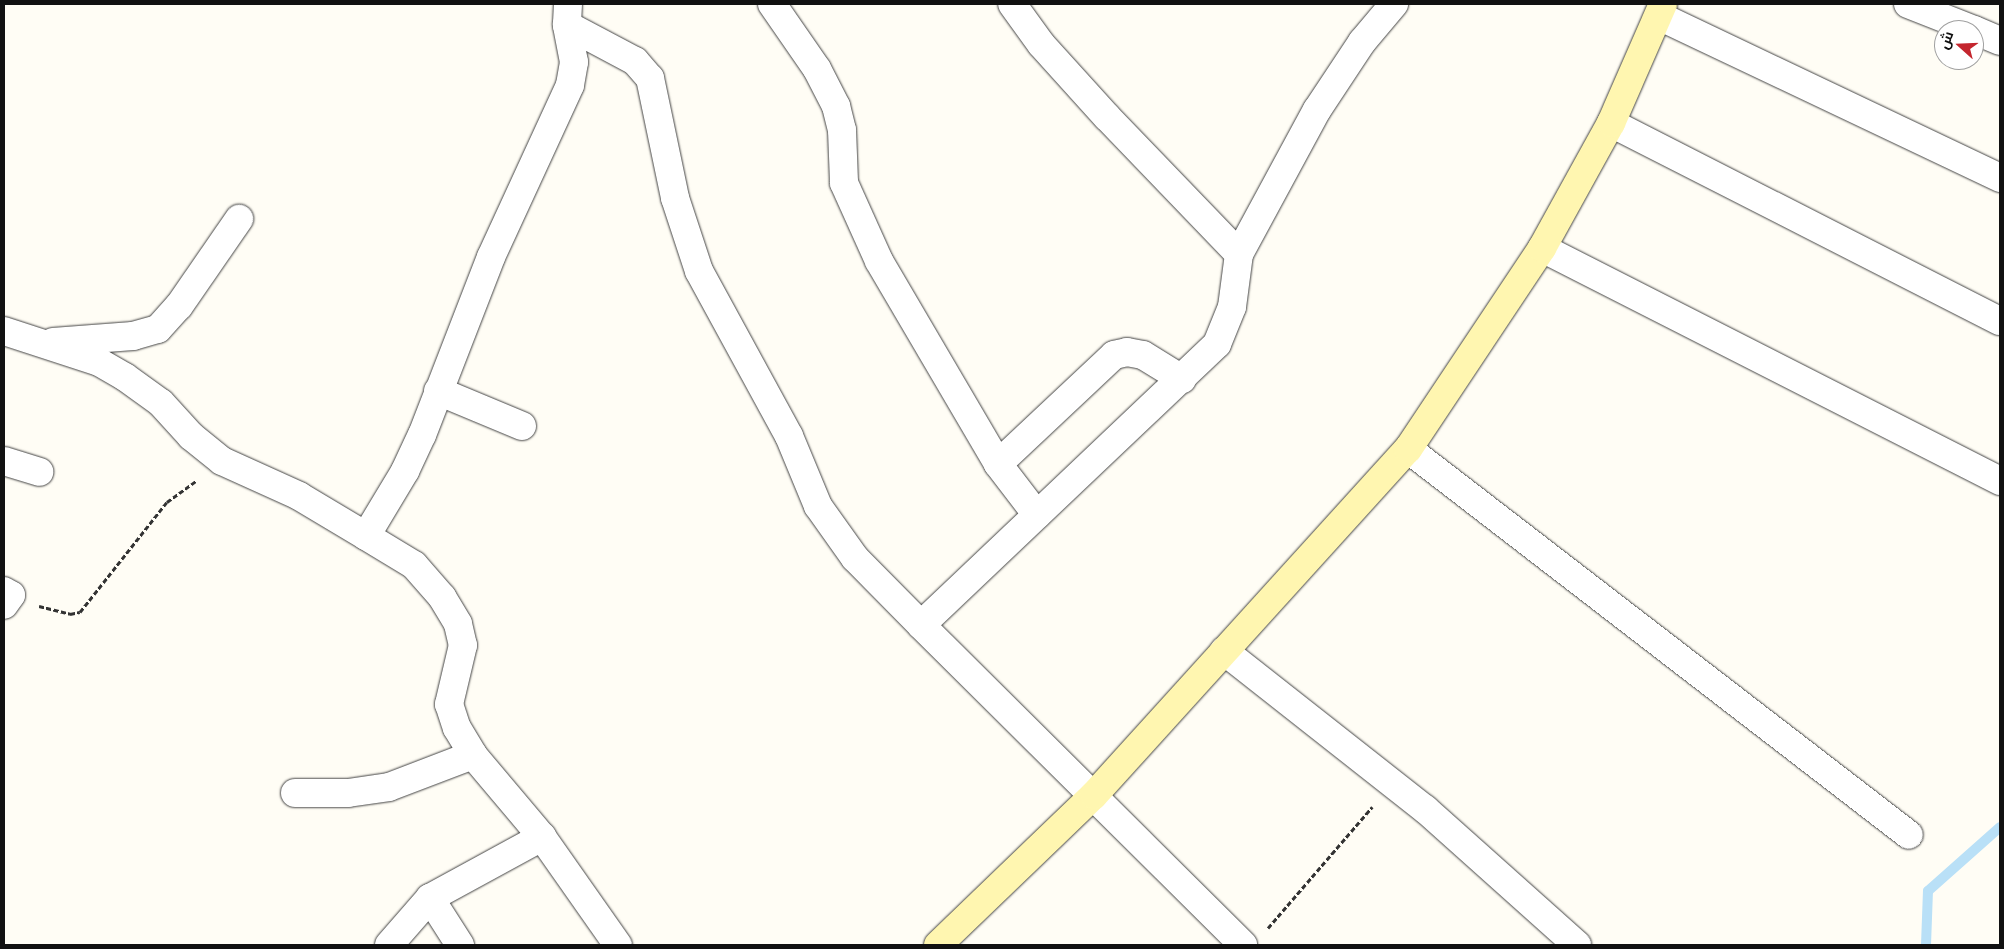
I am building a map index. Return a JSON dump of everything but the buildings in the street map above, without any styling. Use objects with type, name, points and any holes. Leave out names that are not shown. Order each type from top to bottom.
[{"type":"street","points":[[772,4],[817,69],[836,106],[842,130],[844,183],[879,261],[998,464],[1037,515]]},
{"type":"street","points":[[1012,4],[1042,44],[1094,103],[1238,254]]},
{"type":"street","points":[[921,625],[1182,379],[1216,344],[1232,308],[1238,254],[1318,110],[1362,42],[1394,4]]},
{"type":"street","points":[[1908,4],[1949,20]]},
{"type":"street","points":[[938,945],[1094,795],[1408,449],[1542,248],[1611,123],[1661,10],[2000,178]]},
{"type":"street","points":[[366,536],[405,471],[491,257],[570,85],[574,62],[567,14]]},
{"type":"street","points":[[567,14],[635,61],[650,78],[675,198],[699,271],[790,436],[818,506],[856,558],[1243,945]]},
{"type":"street","points":[[1984,34],[2000,41]]},
{"type":"street","points":[[1611,123],[2000,321]]},
{"type":"street","points":[[44,343],[133,336],[158,329],[179,306],[240,219]]},
{"type":"street","points":[[1542,248],[2000,481]]},
{"type":"street","points":[[4,331],[99,362],[125,376],[161,403],[191,436],[222,461],[299,496],[414,565],[442,597],[458,624],[463,645],[449,704],[457,728],[473,755],[542,837],[618,945]]},
{"type":"street","points":[[998,464],[1114,355],[1127,352],[1144,355],[1182,379]]},
{"type":"street","points":[[438,391],[522,426]]},
{"type":"street","points":[[1408,449],[1909,835]]},
{"type":"street","points":[[4,461],[39,472]]},
{"type":"street","points":[[1224,651],[1425,809],[1577,945]]},
{"type":"street","points":[[296,793],[348,793],[389,787],[473,755]]},
{"type":"street","points":[[389,945],[430,898],[542,837]]},
{"type":"street","points":[[430,898],[460,945]]},
{"type":"path","points":[[6,597],[58,612],[80,612],[167,502]]},
{"type":"path","points":[[1266,931],[1392,784]]},
{"type":"waterway","points":[[1926,945],[1928,891],[2000,827]]}]
